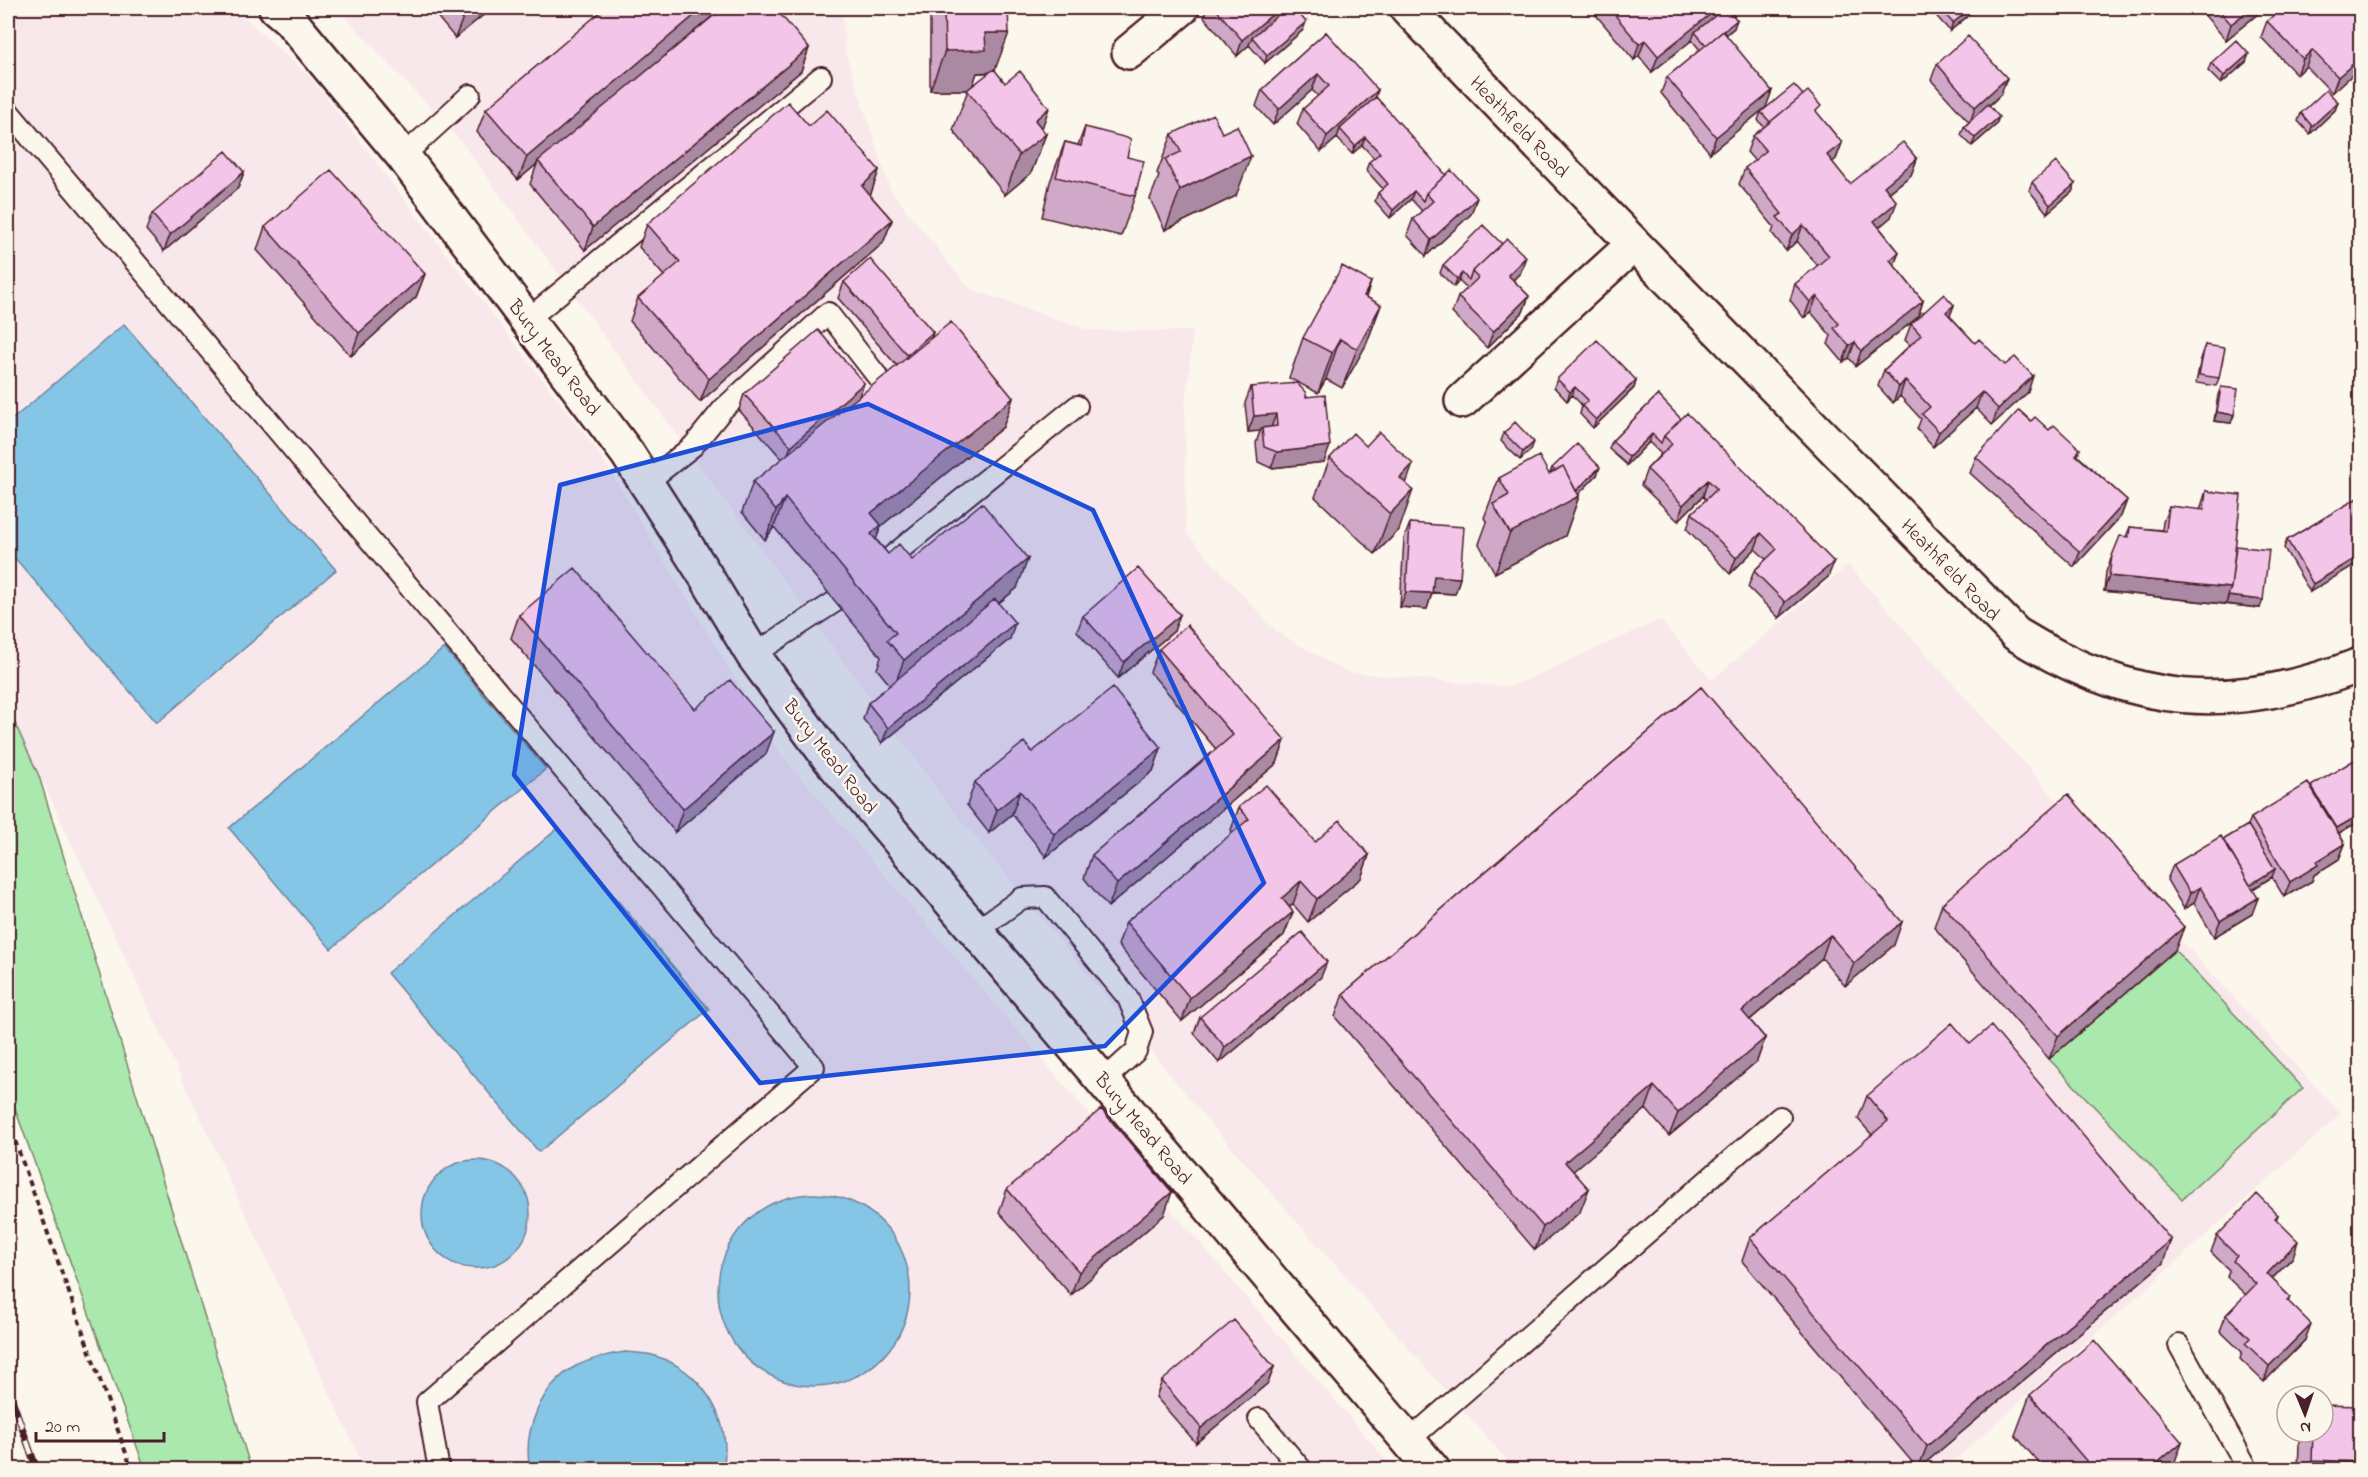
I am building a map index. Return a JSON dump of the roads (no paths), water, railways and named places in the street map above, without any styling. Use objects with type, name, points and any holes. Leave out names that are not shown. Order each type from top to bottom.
[{"type":"street","name":"Bury Mead Road","points":[[276,8],[289,19],[403,156],[627,453],[753,655],[830,758],[1433,1470]]},
{"type":"street","points":[[1129,52],[1182,8]]},
{"type":"street","name":"Heathfield Road","points":[[1407,8],[1634,244],[2016,634],[2044,652],[2119,684],[2158,693],[2199,697],[2239,697],[2285,689],[2322,680],[2361,665]]},
{"type":"street","points":[[1462,401],[1634,244]]},
{"type":"lane","points":[[527,320],[820,77]]},
{"type":"lane","points":[[403,156],[470,95]]},
{"type":"lane","points":[[8,111],[814,1067],[427,1402],[439,1470]]},
{"type":"lane","points":[[646,483],[693,446],[723,409],[828,313],[877,376]]},
{"type":"lane","points":[[870,574],[1077,406]]},
{"type":"lane","points":[[753,655],[836,602]]},
{"type":"lane","points":[[976,931],[1022,898],[1045,897],[1128,998],[1142,1032],[1136,1051],[1104,1080]]},
{"type":"lane","points":[[1408,1441],[1780,1117]]},
{"type":"lane","points":[[2180,1345],[2245,1464],[2244,1470]]},
{"type":"lane","points":[[1259,1419],[1302,1470]]},
{"type":"water","points":[[124,324],[336,570],[157,723],[8,550],[8,423]]},
{"type":"water","points":[[444,648],[546,769],[331,949],[229,828]]},
{"type":"water","points":[[557,829],[709,1009],[539,1152],[387,973]]},
{"type":"water","points":[[476,1160],[497,1164],[514,1176],[526,1193],[530,1214],[526,1235],[514,1252],[497,1264],[476,1268],[455,1264],[438,1252],[426,1235],[422,1214],[426,1193],[438,1176],[455,1164]]},
{"type":"water","points":[[823,1194],[833,1195],[859,1205],[875,1215],[889,1229],[903,1253],[909,1271],[909,1309],[903,1327],[889,1351],[875,1365],[851,1379],[833,1385],[805,1386],[795,1385],[769,1375],[753,1365],[739,1351],[725,1327],[719,1309],[718,1281],[719,1271],[729,1245],[739,1229],[753,1215],[777,1201],[795,1195]]},
{"type":"water","points":[[625,1352],[652,1355],[670,1362],[699,1384],[710,1398],[723,1432],[725,1450],[723,1469],[530,1469],[528,1455],[532,1425],[544,1397],[553,1385],[564,1374],[582,1363]]},
{"type":"railway","points":[[8,1388],[37,1470]]}]
